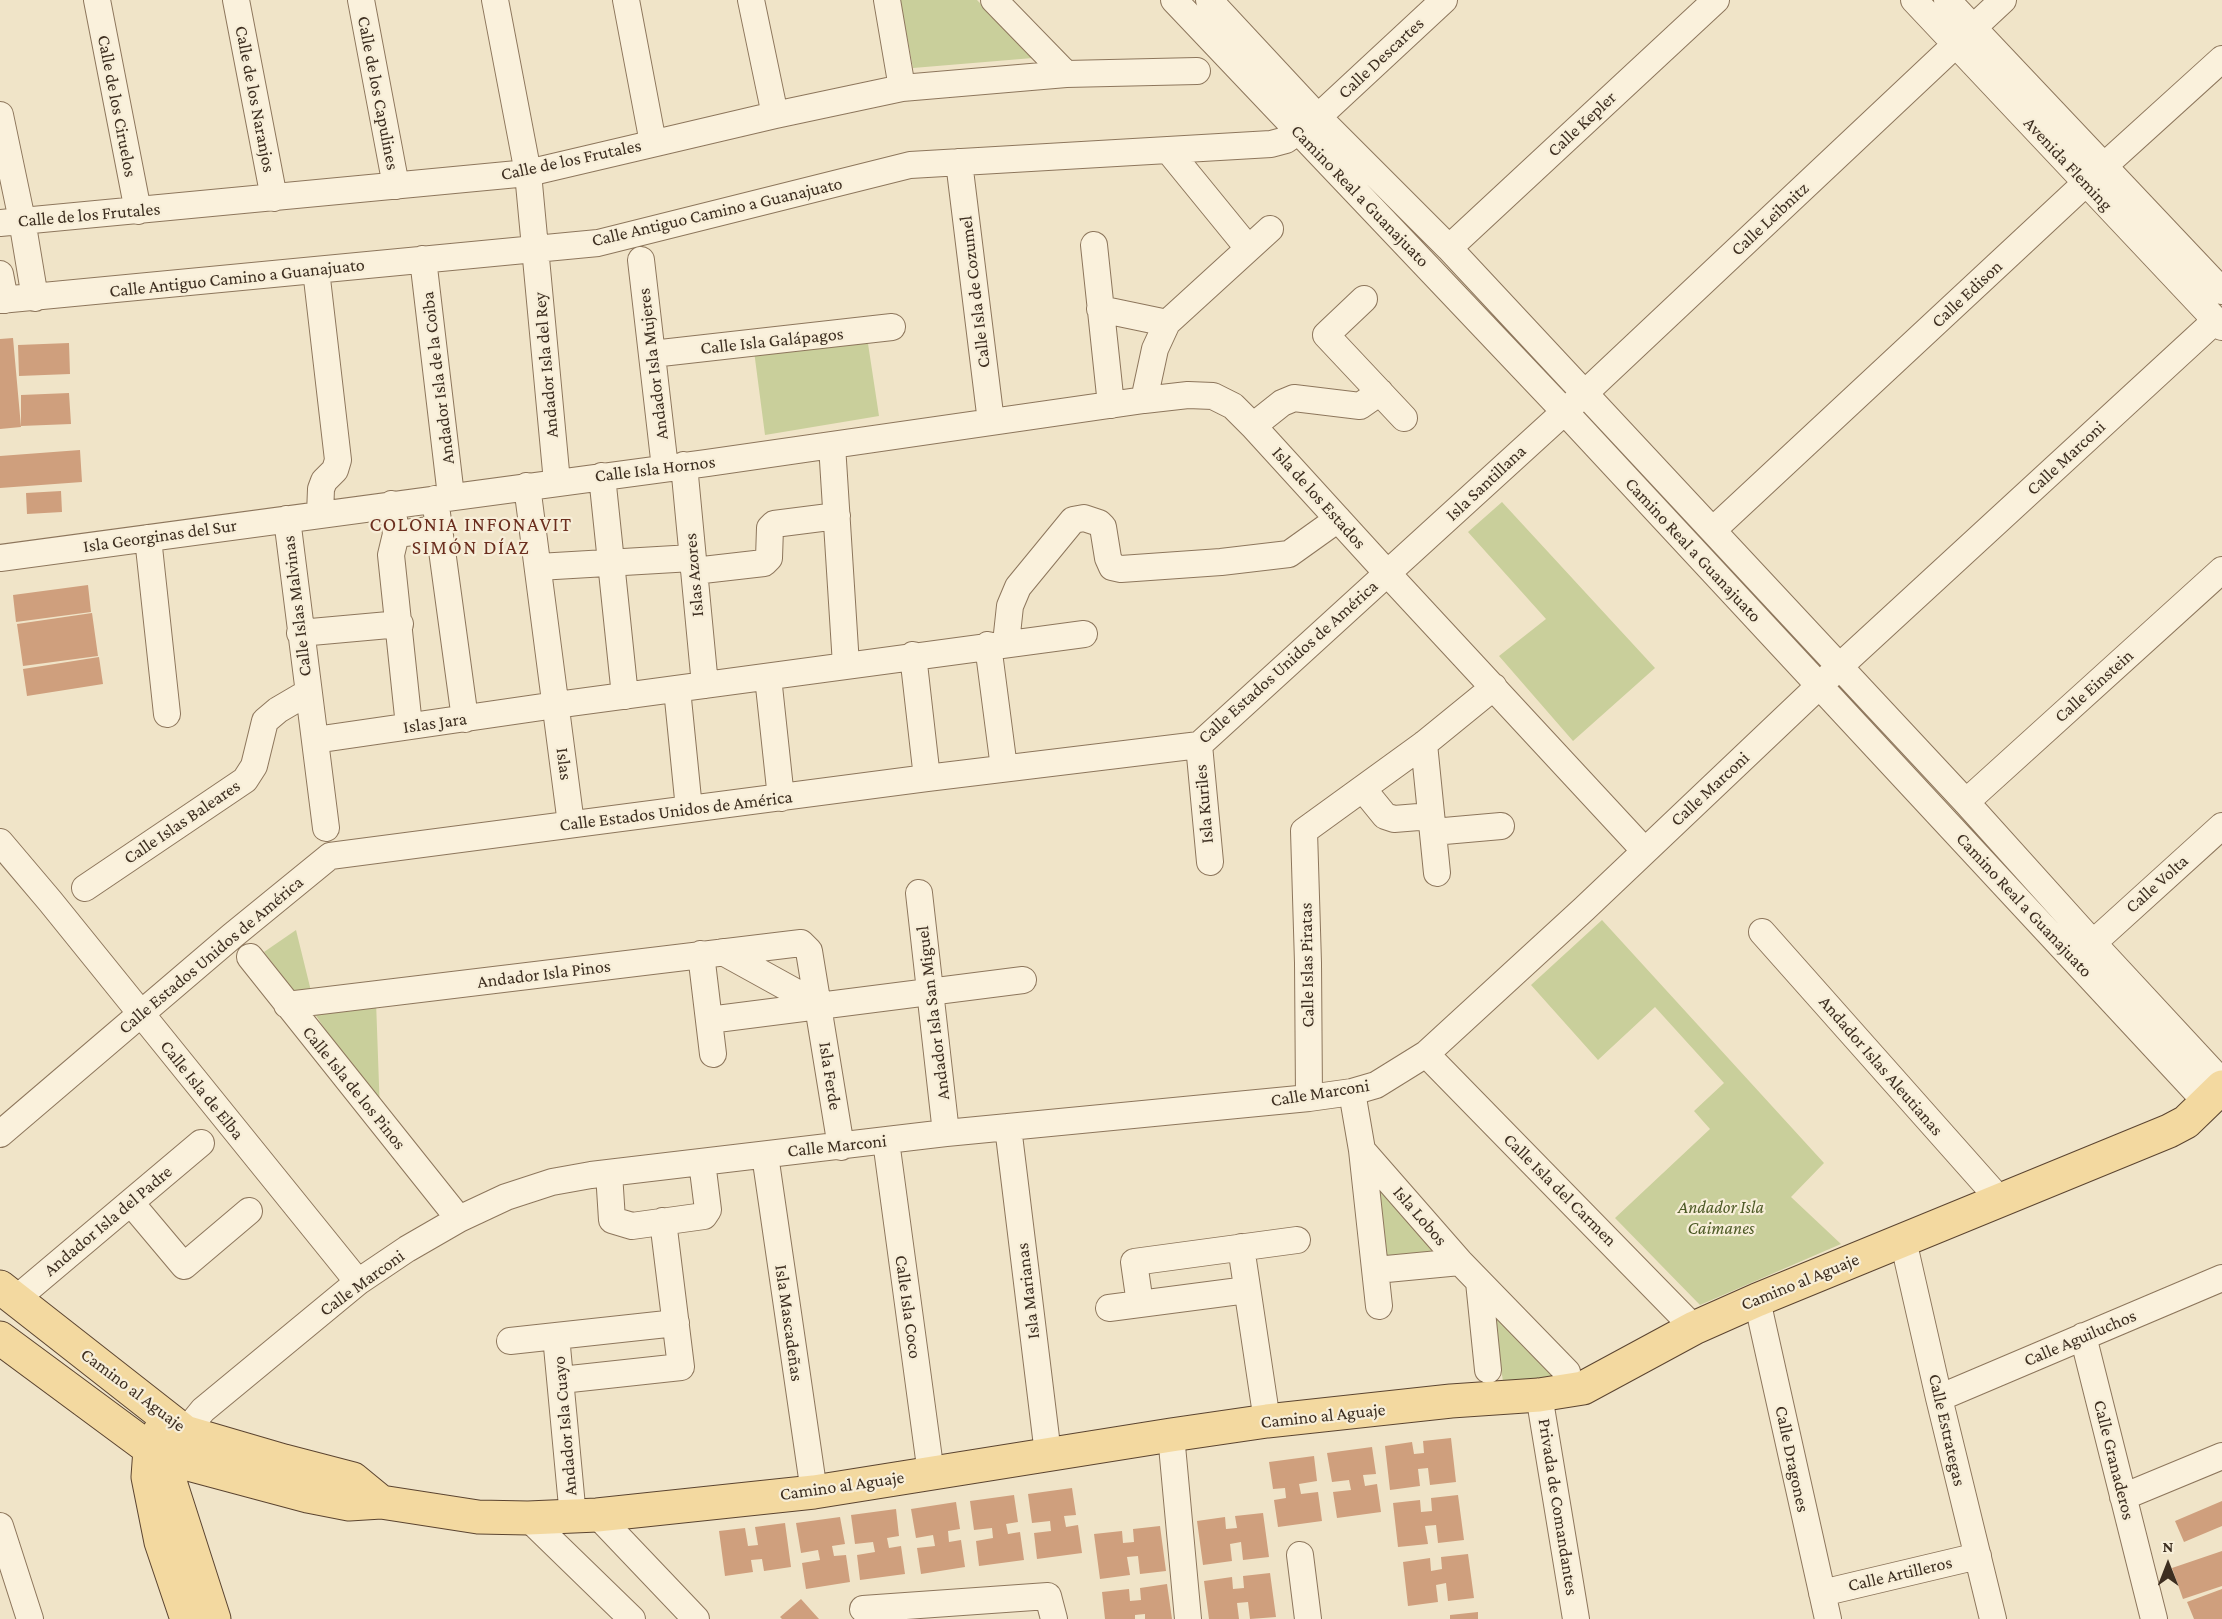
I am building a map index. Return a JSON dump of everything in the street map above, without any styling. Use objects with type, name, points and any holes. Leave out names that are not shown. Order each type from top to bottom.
[{"type":"main road","name":"Camino al Aguaje","points":[[0,1338],[175,1434],[308,1496],[349,1504],[381,1502],[478,1517],[528,1518],[585,1516],[814,1492],[1267,1421],[1461,1400],[1539,1395],[1583,1388],[1694,1328],[1757,1300],[2169,1131],[2186,1122],[2218,1094]]},
{"type":"main road","name":"Camino al Aguaje","points":[[8,1293],[175,1434]]},
{"type":"main road","points":[[175,1434],[169,1477],[189,1618]]},
{"type":"street","name":"Calle de los Ciruelos","points":[[97,0],[138,211]]},
{"type":"street","name":"Calle de los Naranjos","points":[[236,0],[274,198]]},
{"type":"street","name":"Calle de los Capulines","points":[[361,0],[396,186]]},
{"type":"street","name":"Andador Isla del Rey","points":[[495,0],[528,173],[557,482]]},
{"type":"street","points":[[626,0],[653,143]]},
{"type":"street","points":[[751,0],[775,115]]},
{"type":"street","points":[[887,0],[902,88]]},
{"type":"street","points":[[994,0],[1066,74]]},
{"type":"street","name":"Camino Real a Guanajuato","points":[[1174,0],[1449,248],[1966,802],[2093,943],[2218,1094]]},
{"type":"street","name":"Camino Real a Guanajuato","points":[[1209,0],[1309,124],[1565,412],[1819,686],[2218,1094]]},
{"type":"street","name":"Calle Descartes","points":[[1309,124],[1443,0]]},
{"type":"street","name":"Calle Kepler","points":[[1449,248],[1716,0]]},
{"type":"street","name":"Avenida Fleming","points":[[1914,0],[1964,37],[2095,174],[2222,291]]},
{"type":"street","name":"Avenida Fleming","points":[[1947,0],[1964,37]]},
{"type":"street","name":"Calle Leibnitz","points":[[1585,393],[2004,0]]},
{"type":"street","name":"Calle Edison","points":[[1713,530],[2095,174],[2222,59]]},
{"type":"street","name":"Calle de los Frutales","points":[[11,222],[528,173],[775,115],[902,88],[1066,74],[1197,71]]},
{"type":"street","points":[[0,115],[11,222],[35,298]]},
{"type":"street","name":"Calle Antiguo Camino a Guanajuato","points":[[2,300],[598,243],[910,165],[1271,144],[1286,140],[1309,124]]},
{"type":"street","points":[[1168,150],[1248,248]]},
{"type":"street","name":"Calle Isla de Cozumel","points":[[959,162],[991,422]]},
{"type":"street","name":"Avenida Fleming","points":[[2095,174],[2219,324]]},
{"type":"street","points":[[1144,400],[1158,337],[1167,323],[1270,229]]},
{"type":"street","points":[[1094,245],[1111,405]]},
{"type":"street","name":"Andador Isla de la Coiba","points":[[423,259],[443,498],[439,529],[465,719]]},
{"type":"street","name":"Andador Isla Mujeres","points":[[641,260],[652,354],[674,467]]},
{"type":"street","points":[[316,270],[338,460],[335,470],[324,481],[321,489],[320,514]]},
{"type":"street","points":[[0,274],[2,300]]},
{"type":"street","points":[[1364,299],[1326,334],[1404,418]]},
{"type":"street","points":[[1100,309],[1167,323]]},
{"type":"street","name":"Calle Marconi","points":[[175,1434],[358,1282],[459,1219],[506,1197],[552,1182],[609,1173],[946,1133],[1309,1098],[1352,1092],[1376,1085],[1426,1054],[1839,667],[2219,324]]},
{"type":"street","name":"Calle Isla Galápagos","points":[[652,354],[892,327]]},
{"type":"street","points":[[1253,426],[1282,403],[1294,398],[1360,406],[1380,392]]},
{"type":"street","name":"Isla Santillana","points":[[1388,574],[1585,393]]},
{"type":"street","name":"Isla de los Estados","points":[[991,422],[1188,395],[1213,396],[1233,406],[1644,850]]},
{"type":"street","name":"Calle Isla Hornos","points":[[320,514],[991,422]]},
{"type":"street","points":[[832,445],[846,665]]},
{"type":"street","name":"Islas Azores","points":[[674,467],[687,499],[705,685]]},
{"type":"street","points":[[602,476],[625,696]]},
{"type":"street","points":[[527,486],[556,705]]},
{"type":"street","points":[[392,504],[396,534],[391,555],[409,726]]},
{"type":"street","name":"Isla Georginas del Sur","points":[[0,558],[320,514]]},
{"type":"street","points":[[538,567],[612,563],[764,563],[769,558],[770,528],[774,524],[837,516]]},
{"type":"street","points":[[1004,768],[997,644],[1018,586],[1073,520],[1084,518],[1099,523],[1103,527],[1108,558],[1112,567],[1121,569],[1221,562],[1289,554],[1338,519]]},
{"type":"street","name":"Calle Islas Malvinas","points":[[287,519],[307,693],[326,828]]},
{"type":"street","points":[[396,534],[439,529]]},
{"type":"street","points":[[148,538],[167,714]]},
{"type":"street","name":"Calle Einstein","points":[[1966,802],[2222,570]]},
{"type":"street","name":"Calle Estados Unidos de América","points":[[0,1134],[330,856],[571,824],[688,798],[782,798],[1199,745],[1388,574]]},
{"type":"street","points":[[300,633],[400,624]]},
{"type":"street","name":"Islas Jara","points":[[315,740],[913,655],[1084,634]]},
{"type":"street","points":[[913,655],[927,778]]},
{"type":"street","points":[[768,677],[782,798]]},
{"type":"street","points":[[1494,687],[1424,744],[1363,789],[1385,816],[1394,819],[1432,824],[1501,826]]},
{"type":"street","points":[[677,688],[688,798]]},
{"type":"street","name":"Calle Islas Baleares","points":[[86,888],[245,780],[254,766],[265,721],[278,710],[307,693]]},
{"type":"street","name":"Islas","points":[[556,705],[571,824]]},
{"type":"street","points":[[1424,744],[1437,873]]},
{"type":"street","name":"Isla Kuriles","points":[[1199,745],[1210,862]]},
{"type":"street","name":"Calle Islas Piratas","points":[[1309,1098],[1304,831],[1363,789]]},
{"type":"street","name":"Calle Volta","points":[[2093,943],[2222,826]]},
{"type":"street","name":"Calle Isla de Elba","points":[[0,842],[358,1282]]},
{"type":"street","name":"Andador Isla San Miguel","points":[[920,893],[946,1133]]},
{"type":"street","name":"Andador Islas Aleutianas","points":[[1762,932],[2000,1200]]},
{"type":"street","name":"Andador Isla Pinos","points":[[287,1005],[801,943]]},
{"type":"street","name":"Isla Ferde","points":[[801,943],[809,951],[841,1146]]},
{"type":"street","points":[[713,1054],[709,1020],[712,953],[819,1005]]},
{"type":"street","name":"Calle Isla de los Pinos","points":[[250,957],[459,1219]]},
{"type":"street","points":[[709,1020],[1023,980]]},
{"type":"street","name":"Calle Isla del Carmen","points":[[1426,1054],[1694,1328]]},
{"type":"street","name":"Isla Lobos","points":[[1352,1092],[1362,1150],[1379,1306]]},
{"type":"street","name":"Isla Marianas","points":[[1008,1127],[1048,1454]]},
{"type":"street","name":"Calle Isla Coco","points":[[886,1141],[931,1474]]},
{"type":"street","name":"Andador Isla del Padre","points":[[8,1293],[131,1203],[201,1143]]},
{"type":"street","name":"Isla Lobos","points":[[1362,1150],[1460,1262],[1567,1372]]},
{"type":"street","name":"Isla Mascadeñas","points":[[765,1155],[814,1492]]},
{"type":"street","points":[[609,1173],[612,1220],[632,1226],[704,1216],[708,1210],[702,1162]]},
{"type":"street","points":[[131,1203],[184,1266],[249,1211]]},
{"type":"street","points":[[561,1380],[681,1367],[663,1221]]},
{"type":"street","points":[[1140,1304],[1134,1262],[1297,1240]]},
{"type":"street","name":"Calle Estrategas","points":[[1903,1240],[1993,1619]]},
{"type":"street","points":[[1241,1247],[1267,1421]]},
{"type":"street","points":[[1376,1270],[1460,1262]]},
{"type":"street","name":"Calle Aguiluchos","points":[[1939,1398],[2222,1278]]},
{"type":"street","points":[[1479,1282],[1488,1370]]},
{"type":"street","points":[[1109,1308],[1247,1290]]},
{"type":"street","name":"Calle Dragones","points":[[1757,1300],[1828,1619]]},
{"type":"street","points":[[510,1341],[676,1323]]},
{"type":"street","name":"Andador Isla Cuayo","points":[[556,1336],[561,1380],[585,1516]]},
{"type":"street","name":"Calle Granaderos","points":[[2083,1336],[2154,1619]]},
{"type":"street","name":"Privada de Comandantes","points":[[1539,1395],[1576,1619]]},
{"type":"street","points":[[1171,1435],[1188,1619]]},
{"type":"street","points":[[2123,1497],[2222,1456]]},
{"type":"street","points":[[585,1516],[696,1619]]},
{"type":"street","points":[[528,1518],[632,1619]]},
{"type":"street","points":[[0,1526],[30,1619]]},
{"type":"street","points":[[1300,1555],[1308,1619]]},
{"type":"street","name":"Calle Artilleros","points":[[1822,1593],[1978,1556]]},
{"type":"street","points":[[872,1619],[863,1609],[1048,1596],[1054,1619]]},
{"type":"green space","points":[[900,0],[977,0],[1033,58],[913,68]]},
{"type":"green space","points":[[867,337],[879,416],[765,435],[754,351]]},
{"type":"green space","points":[[1502,502],[1655,668],[1573,741],[1499,656],[1546,619],[1468,532]]},
{"type":"green space","name":"Andador Isla Caimanes","points":[[1602,920],[1824,1163],[1791,1197],[1841,1244],[1700,1305],[1615,1218],[1710,1129],[1694,1111],[1724,1083],[1655,1007],[1598,1060],[1531,985]]},
{"type":"green space","points":[[296,930],[311,991],[293,990],[264,952]]},
{"type":"green space","points":[[376,1001],[380,1113],[311,1008]]},
{"type":"green space","points":[[1368,1174],[1442,1253],[1380,1258]]},
{"type":"green space","points":[[1490,1304],[1568,1378],[1503,1381]]},
{"type":"building","points":[[13,338],[21,427],[0,429],[0,339]]},
{"type":"building","points":[[69,343],[70,374],[19,376],[18,345]]},
{"type":"building","points":[[69,393],[71,424],[21,426],[21,395]]},
{"type":"building","points":[[80,450],[82,482],[0,488],[0,456]]},
{"type":"building","points":[[61,491],[62,512],[27,514],[26,493]]},
{"type":"building","points":[[88,585],[91,612],[16,622],[13,595]]},
{"type":"building","points":[[92,613],[98,656],[23,666],[17,624]]},
{"type":"building","points":[[99,657],[103,684],[27,696],[23,669]]},
{"type":"building","points":[[1451,1438],[1456,1482],[1430,1485],[1428,1468],[1418,1469],[1420,1486],[1390,1490],[1385,1446],[1412,1442],[1414,1454],[1424,1453],[1423,1441]]},
{"type":"building","points":[[1372,1447],[1376,1474],[1363,1475],[1365,1486],[1377,1484],[1381,1512],[1337,1518],[1333,1492],[1351,1490],[1349,1480],[1332,1482],[1327,1453]]},
{"type":"building","points":[[1314,1456],[1317,1481],[1299,1484],[1301,1494],[1318,1492],[1322,1521],[1278,1527],[1274,1500],[1286,1498],[1285,1488],[1273,1489],[1269,1462]]},
{"type":"building","points":[[1072,1488],[1076,1515],[1064,1516],[1066,1527],[1078,1525],[1082,1553],[1037,1559],[1034,1533],[1051,1531],[1050,1521],[1032,1523],[1028,1494]]},
{"type":"building","points":[[1014,1495],[1018,1522],[1006,1524],[1008,1534],[1020,1532],[1024,1560],[979,1566],[976,1541],[993,1538],[992,1528],[974,1530],[970,1501]]},
{"type":"building","points":[[1458,1495],[1464,1540],[1438,1543],[1436,1525],[1425,1526],[1428,1544],[1398,1547],[1393,1503],[1420,1500],[1421,1512],[1432,1511],[1431,1498]]},
{"type":"building","points":[[2222,1501],[2222,1526],[2184,1542],[2175,1521]]},
{"type":"building","points":[[956,1502],[960,1529],[948,1531],[949,1542],[961,1540],[965,1567],[921,1574],[917,1548],[935,1546],[933,1535],[916,1538],[911,1509]]},
{"type":"building","points":[[896,1509],[899,1536],[887,1538],[889,1548],[901,1546],[905,1574],[860,1580],[857,1555],[875,1552],[873,1542],[855,1544],[851,1515]]},
{"type":"building","points":[[1263,1513],[1269,1557],[1243,1560],[1241,1542],[1230,1544],[1232,1561],[1203,1565],[1197,1521],[1225,1517],[1226,1529],[1237,1528],[1235,1516]]},
{"type":"building","points":[[840,1517],[845,1544],[832,1546],[834,1556],[846,1555],[850,1582],[806,1589],[802,1563],[820,1560],[818,1550],[801,1553],[796,1523]]},
{"type":"building","points":[[785,1523],[791,1567],[764,1571],[762,1559],[751,1560],[753,1572],[725,1576],[719,1531],[745,1528],[748,1546],[758,1545],[755,1527]]},
{"type":"building","points":[[1160,1526],[1166,1571],[1140,1574],[1138,1556],[1127,1557],[1130,1575],[1100,1579],[1094,1534],[1122,1531],[1123,1543],[1134,1542],[1133,1529]]},
{"type":"building","points":[[2222,1551],[2222,1586],[2183,1599],[2172,1568]]},
{"type":"building","points":[[1468,1554],[1474,1598],[1448,1601],[1446,1583],[1436,1585],[1438,1602],[1408,1606],[1403,1562],[1430,1558],[1431,1571],[1442,1569],[1441,1557]]},
{"type":"building","points":[[1270,1573],[1276,1617],[1250,1619],[1248,1602],[1237,1603],[1239,1619],[1209,1619],[1204,1581],[1232,1577],[1233,1589],[1244,1588],[1243,1576]]},
{"type":"building","points":[[1167,1584],[1172,1619],[1145,1619],[1145,1614],[1135,1615],[1135,1619],[1105,1619],[1102,1592],[1129,1589],[1130,1601],[1141,1600],[1140,1588]]},
{"type":"building","points":[[2222,1589],[2222,1619],[2194,1619],[2187,1602]]},
{"type":"building","points":[[801,1599],[819,1619],[782,1619],[780,1617]]},
{"type":"building","points":[[1478,1612],[1478,1619],[1450,1619],[1450,1615]]},
{"type":"district","name":"COLONIA INFONAVIT SIMÓN DÍAZ","points":[[471,536]]}]
